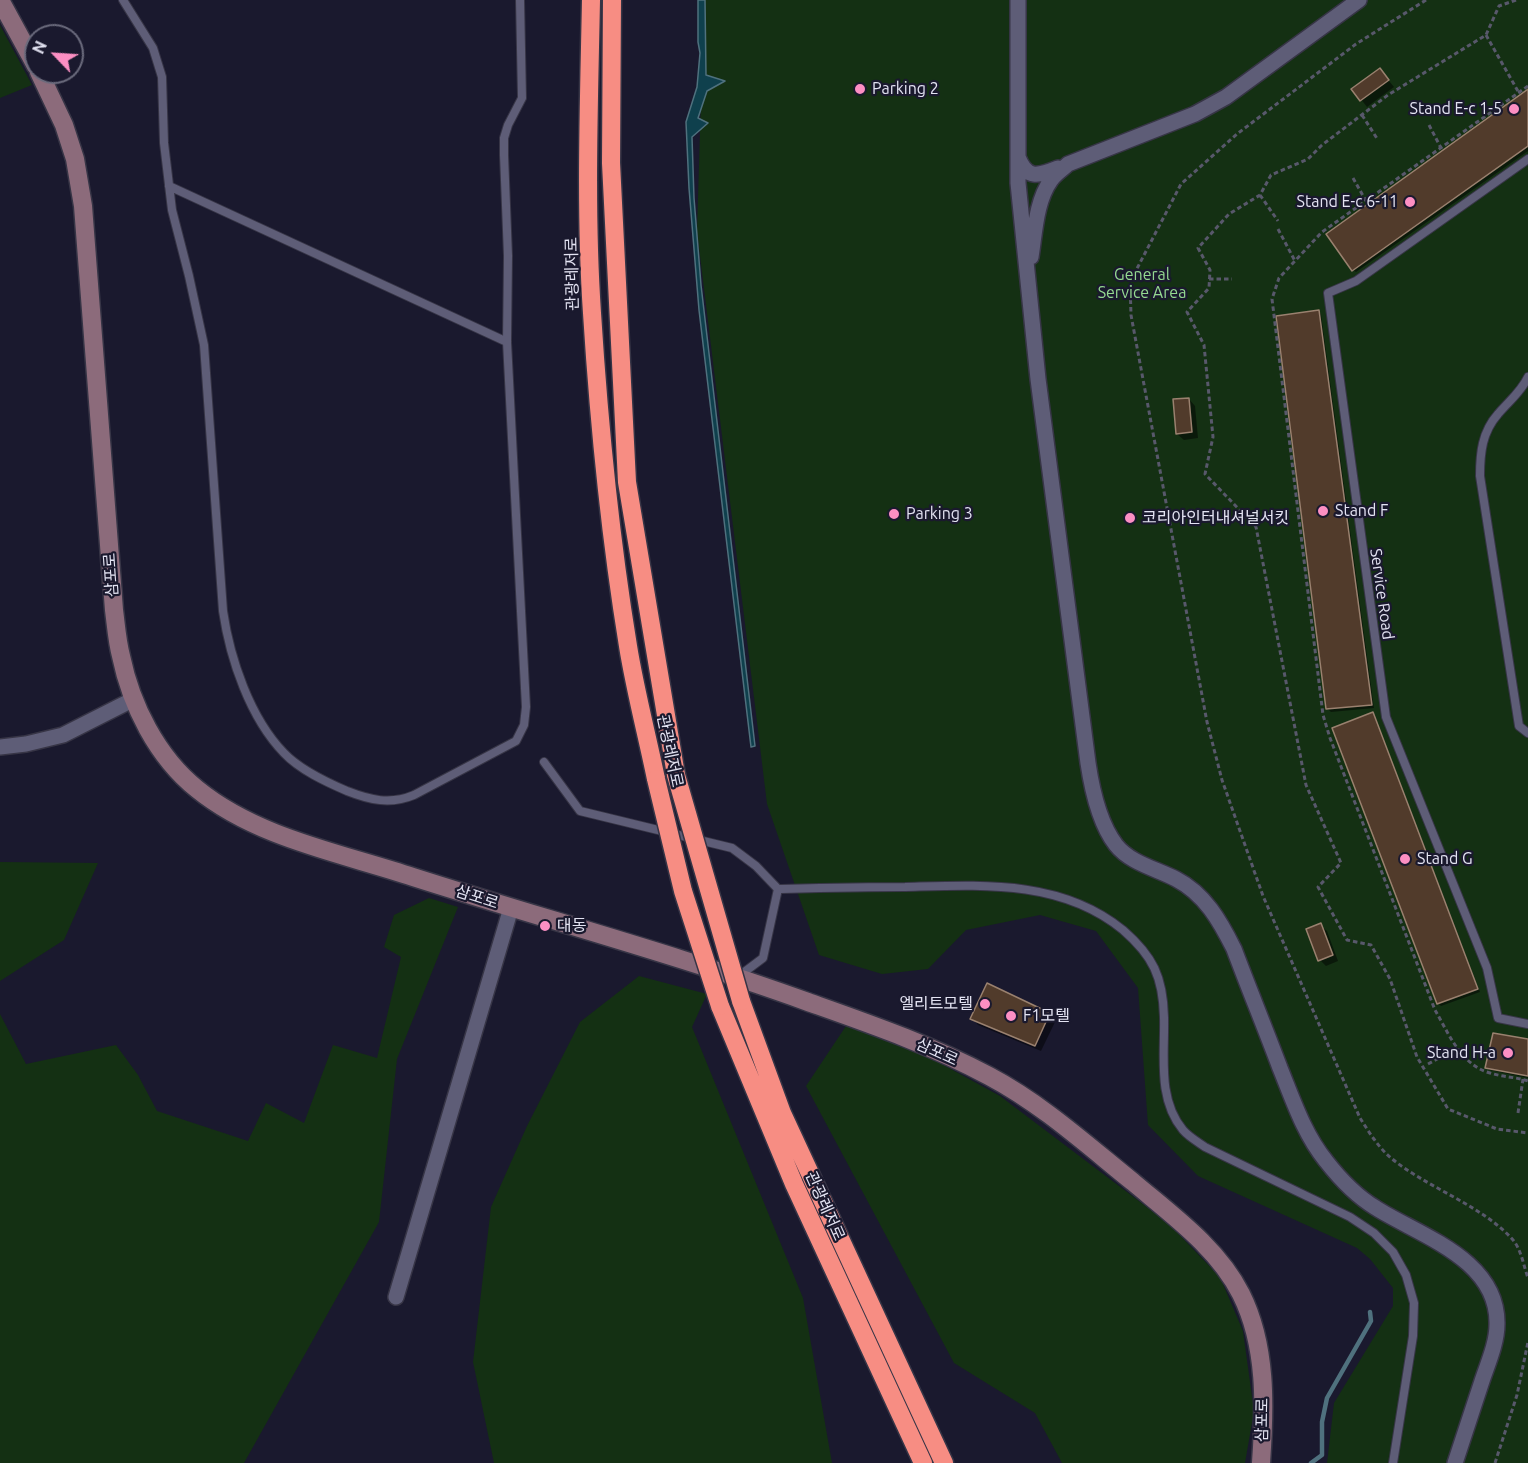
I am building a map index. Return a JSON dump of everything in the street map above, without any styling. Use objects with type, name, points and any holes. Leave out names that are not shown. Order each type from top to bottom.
[{"type":"highway","name":"관광레저로","points":[[591,0],[589,168],[592,311],[611,524],[628,647],[656,779],[683,891],[720,1006],[794,1184],[923,1463]]},
{"type":"highway","name":"관광레저로","points":[[612,0],[611,164],[627,482],[675,775],[741,1001],[782,1113],[944,1463]]},
{"type":"street","points":[[0,0],[24,44]]},
{"type":"street","points":[[1018,0],[1018,183],[1038,379],[1088,763],[1098,807],[1108,833],[1118,848],[1192,889],[1203,899],[1223,927],[1234,949],[1305,1129],[1324,1159],[1353,1191],[1373,1206],[1396,1221],[1441,1243],[1465,1260],[1483,1280],[1495,1302],[1497,1324],[1492,1352],[1455,1463]]},
{"type":"street","points":[[1018,157],[1023,169],[1030,174],[1041,175],[1195,114],[1226,97],[1359,0]]},
{"type":"street","name":"삼포로","points":[[45,84],[64,126],[75,159],[83,206],[114,609],[121,657],[134,699],[150,732],[170,764],[197,789],[230,812],[271,832],[738,977],[934,1049],[992,1077],[1040,1108],[1165,1208],[1228,1271],[1241,1293],[1251,1318],[1261,1368],[1264,1416],[1260,1463]]},
{"type":"street","points":[[1029,287],[1036,218],[1051,179],[1068,164]]},
{"type":"street","points":[[0,747],[63,735],[134,699]]},
{"type":"street","points":[[396,1297],[511,908]]},
{"type":"lane","points":[[123,0],[153,48],[160,70],[164,143],[176,232],[189,276],[204,345],[223,611],[227,639],[237,670],[258,718],[271,739],[286,755],[338,787],[363,797],[387,802],[414,795],[516,741],[524,725],[526,707],[507,342],[508,256],[504,138],[522,98],[520,0]]},
{"type":"lane","name":"Service Road","points":[[1528,159],[1356,281],[1328,293],[1386,717],[1487,969],[1498,1018],[1528,1024]]},
{"type":"lane","points":[[169,186],[507,342]]},
{"type":"lane","points":[[1528,377],[1523,388],[1487,429],[1480,451],[1480,476],[1519,726],[1528,733]]},
{"type":"lane","points":[[544,762],[580,811],[732,848],[756,866],[778,889],[984,885],[1018,888],[1056,895],[1084,905],[1110,919],[1140,945],[1156,970],[1163,996],[1164,1085],[1169,1109],[1184,1131],[1205,1147],[1350,1217],[1374,1233],[1393,1252],[1406,1275],[1414,1303],[1413,1336],[1393,1463]]},
{"type":"lane","points":[[738,977],[763,958],[778,889]]},
{"type":"path","points":[[1426,0],[1356,44],[1237,134],[1181,184],[1130,282],[1131,315],[1207,723],[1222,780],[1263,896],[1360,1118],[1376,1143],[1390,1158],[1422,1180],[1490,1220],[1514,1241],[1528,1278]]},
{"type":"path","points":[[1516,0],[1499,6],[1486,35],[1388,95],[1322,145],[1308,159],[1271,175],[1260,195],[1229,214],[1198,248],[1210,270],[1209,288],[1187,312],[1204,345],[1213,437],[1205,474],[1256,527],[1306,785],[1341,863],[1318,887],[1347,940],[1371,945],[1390,979],[1417,1057],[1448,1109],[1497,1129],[1528,1133]]},
{"type":"path","points":[[1486,35],[1518,93]]},
{"type":"path","points":[[1362,115],[1378,140]]},
{"type":"path","points":[[1429,125],[1442,148]]},
{"type":"path","points":[[1353,177],[1366,201]]},
{"type":"path","points":[[1260,195],[1278,221]]},
{"type":"path","points":[[1278,229],[1295,261]]},
{"type":"path","points":[[1209,279],[1232,279]]},
{"type":"path","points":[[1428,1064],[1457,1048]]},
{"type":"path","points":[[1518,1113],[1523,1079]]},
{"type":"path","points":[[1495,1463],[1517,1395],[1528,1342]]},
{"type":"green space","name":"코리아인터내셔널서킷","points":[[704,0],[1528,0],[1528,1463],[1327,1463],[1334,1403],[1393,1306],[1393,1288],[1370,1259],[1357,1248],[1198,1176],[1148,1125],[1138,988],[1096,931],[1040,915],[966,930],[928,969],[882,974],[819,955],[767,804],[697,231]]},
{"type":"green space","points":[[0,25],[24,70],[24,84],[32,85],[0,98]]},
{"type":"green space","points":[[0,862],[98,863],[64,940],[0,981]]},
{"type":"green space","points":[[429,898],[458,907],[397,1059],[379,1222],[244,1463],[0,1463],[0,1014],[26,1064],[116,1045],[138,1075],[157,1111],[248,1141],[266,1103],[304,1123],[333,1045],[377,1058],[401,957],[384,947],[394,915]]},
{"type":"green space","points":[[639,976],[707,994],[692,1027],[803,1298],[832,1463],[494,1463],[473,1362],[491,1207],[527,1126],[580,1022]]},
{"type":"green space","points":[[846,1026],[929,1057],[1000,1096],[1168,1223],[1220,1277],[1243,1331],[1254,1411],[1245,1463],[1062,1463],[1035,1413],[954,1363],[806,1086]]},
{"type":"water","points":[[698,0],[705,0],[706,75],[725,81],[707,91],[698,118],[708,123],[692,137],[694,198],[701,285],[755,746],[751,747],[699,310],[689,188],[686,122],[697,87],[700,53]]},
{"type":"building","points":[[1380,68],[1389,80],[1360,101],[1351,89]]},
{"type":"building","name":"Stand E-c 6-11","points":[[1528,89],[1528,146],[1352,271],[1326,234]]},
{"type":"building","name":"Stand F","points":[[1319,310],[1372,705],[1326,709],[1276,316]]},
{"type":"building","points":[[1189,398],[1192,432],[1176,434],[1173,399]]},
{"type":"building","name":"Stand G","points":[[1373,712],[1478,989],[1437,1004],[1332,728]]},
{"type":"building","points":[[1321,923],[1333,955],[1318,961],[1306,929]]},
{"type":"building","points":[[987,983],[1050,1013],[1035,1046],[970,1019]]},
{"type":"building","name":"Stand H-a","points":[[1493,1033],[1528,1039],[1528,1076],[1485,1068]]},
{"type":"waterway","points":[[1311,1463],[1322,1455],[1322,1422],[1327,1398],[1371,1321],[1370,1312]]},
{"type":"place","name":"Parking 2","points":[[860,89]]},
{"type":"place","name":"Stand E-c 1-5","points":[[1514,109]]},
{"type":"place","name":"Stand E-c 6-11","points":[[1410,202]]},
{"type":"place","name":"Stand F","points":[[1323,511]]},
{"type":"place","name":"Parking 3","points":[[894,514]]},
{"type":"place","name":"코리아인터내셔널서킷","points":[[1130,518]]},
{"type":"place","name":"Stand G","points":[[1405,859]]},
{"type":"place","name":"대동","points":[[545,926]]},
{"type":"place","name":"엘리트모텔","points":[[985,1004]]},
{"type":"place","name":"F1모텔","points":[[1011,1016]]},
{"type":"place","name":"Stand H-a","points":[[1508,1053]]},
{"type":"park label","name":"General Service Area","points":[[1142,284]]}]
